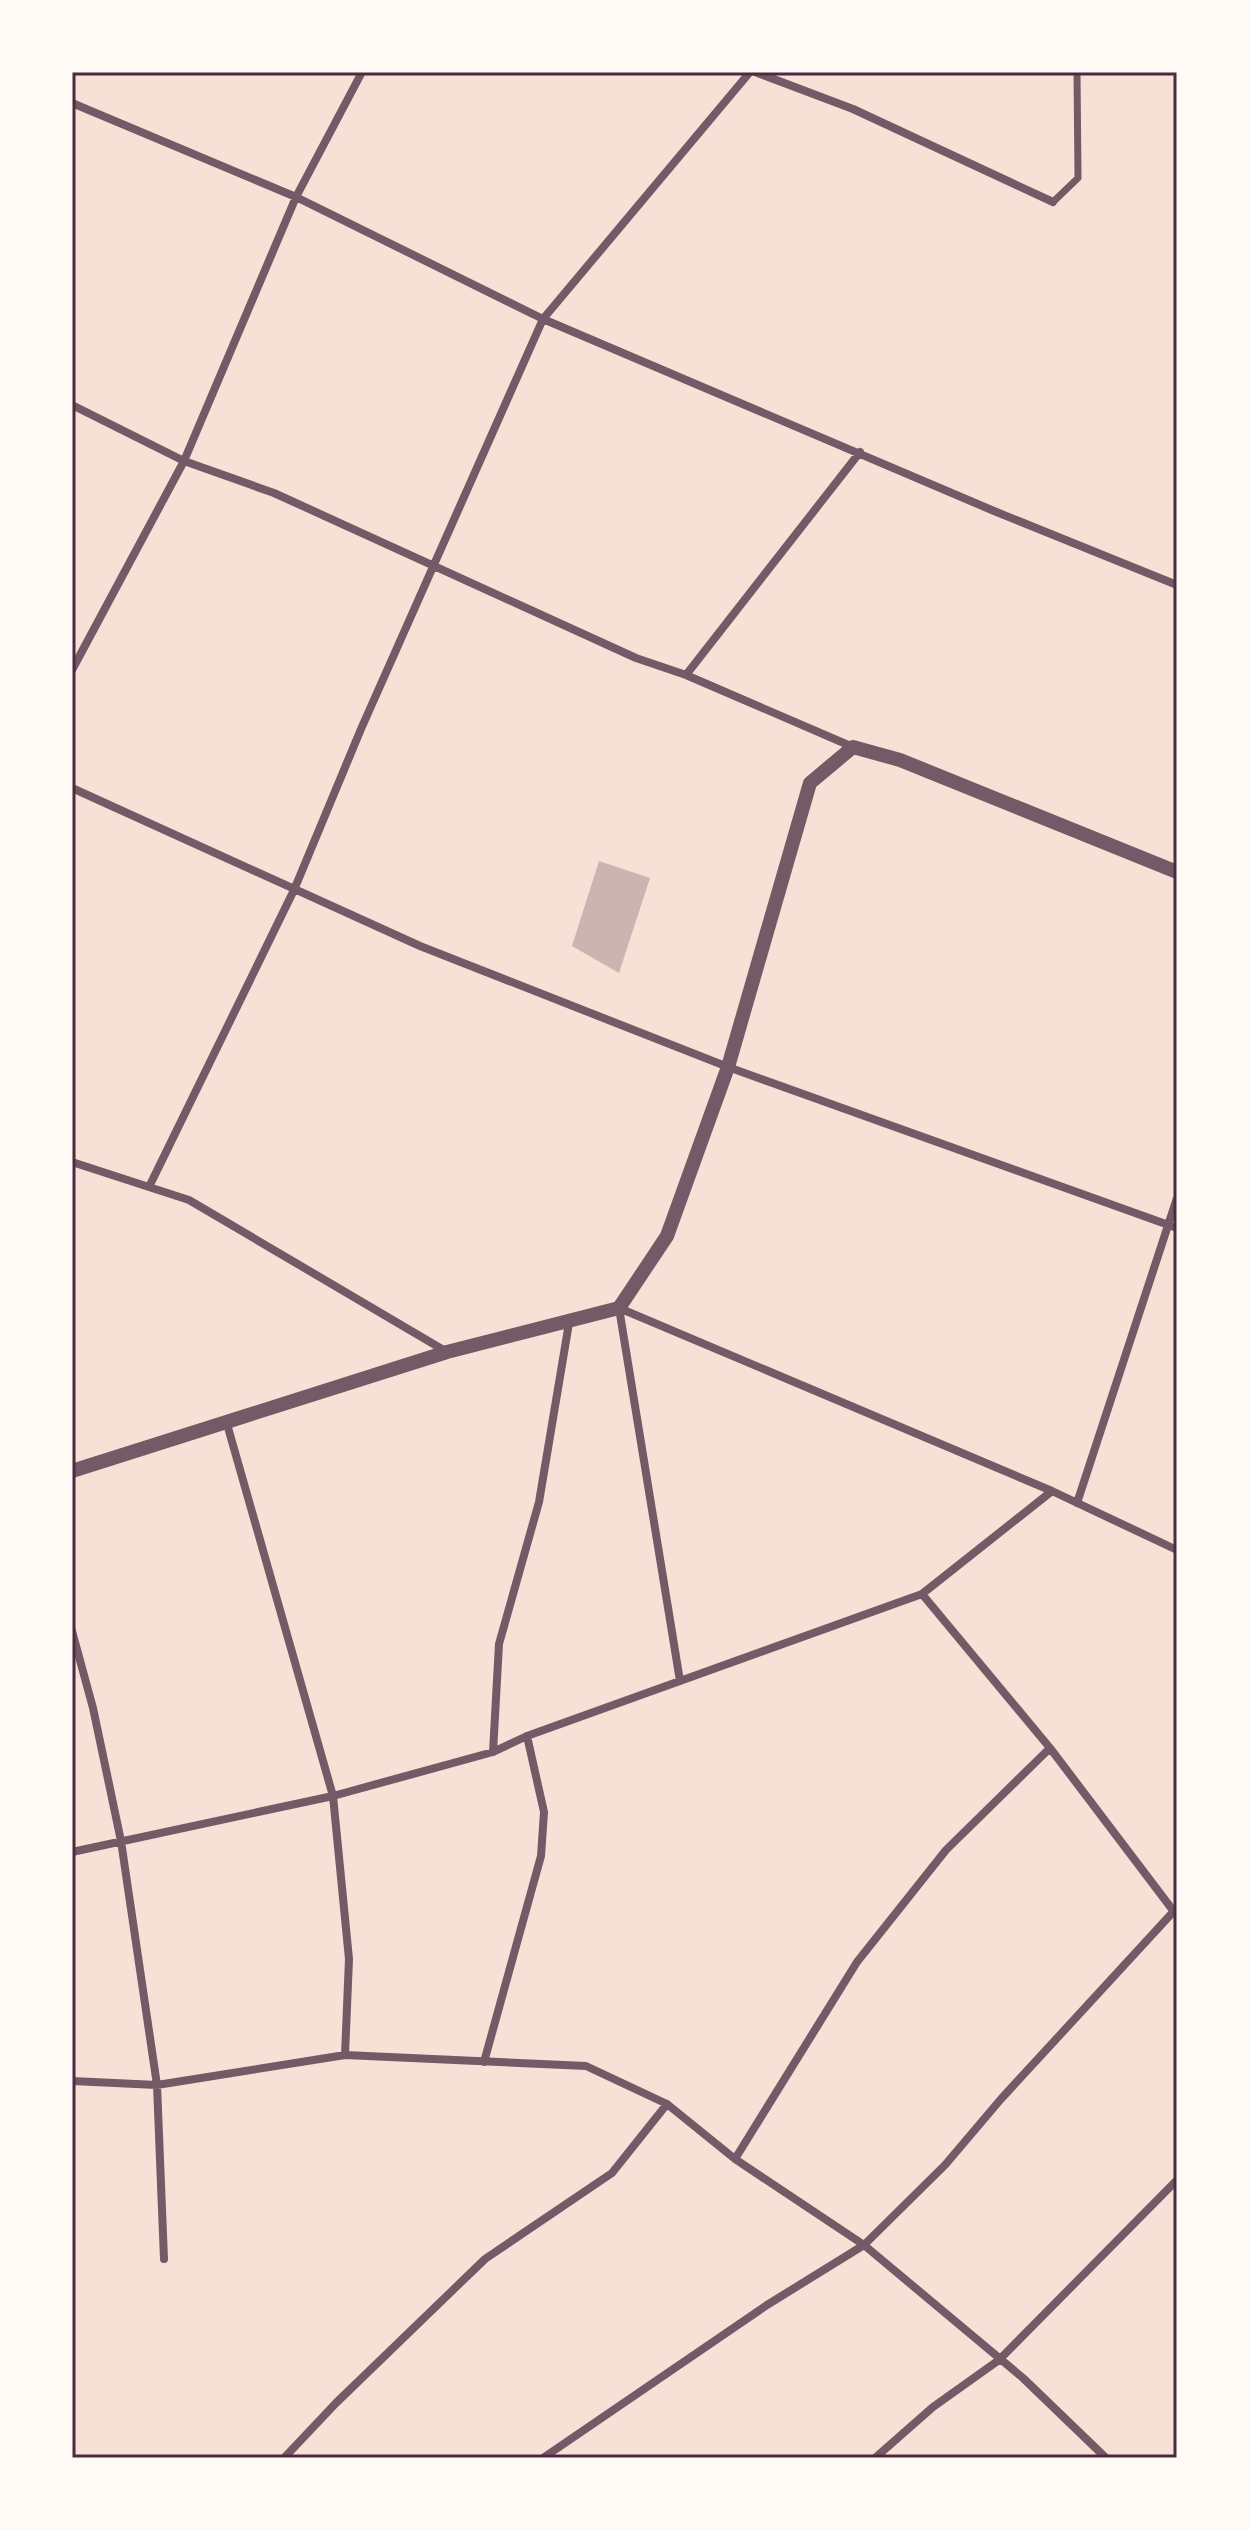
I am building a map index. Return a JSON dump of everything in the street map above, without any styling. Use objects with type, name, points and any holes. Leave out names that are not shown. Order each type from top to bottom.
[{"type":"street","points":[[72,670],[184,461],[296,197],[362,72]]},
{"type":"street","points":[[149,1187],[294,890],[361,729],[543,319],[753,72],[853,109],[1053,202],[1078,178],[1077,72]]},
{"type":"street","points":[[72,103],[296,197],[543,319],[994,511],[1177,585]]},
{"type":"street","points":[[72,405],[184,461],[274,493],[636,658],[686,675],[853,747],[900,760],[1177,872]]},
{"type":"street","points":[[686,675],[860,452]]},
{"type":"street","points":[[680,1681],[619,1308],[667,1236],[728,1067],[810,783],[853,747]]},
{"type":"street","points":[[72,788],[420,946],[728,1067],[1177,1228]]},
{"type":"street","points":[[72,1162],[189,1200],[447,1352]]},
{"type":"street","points":[[1077,1503],[1177,1198]]},
{"type":"street","points":[[72,1471],[447,1352],[619,1308],[1052,1491],[1177,1550]]},
{"type":"street","points":[[493,1752],[499,1644],[539,1502],[569,1323]]},
{"type":"street","points":[[227,1424],[333,1796],[349,1959],[345,2055]]},
{"type":"street","points":[[72,1852],[333,1796],[493,1752],[527,1736],[922,1594],[1052,1491]]},
{"type":"street","points":[[543,2458],[767,2305],[864,2245],[945,2165],[1001,2099],[1175,1913],[1050,1748],[922,1594]]},
{"type":"street","points":[[72,1631],[93,1708],[121,1841],[157,2085],[164,2259]]},
{"type":"street","points":[[484,2062],[541,1856],[544,1812],[527,1736]]},
{"type":"street","points":[[735,2159],[857,1962],[946,1850],[1050,1748]]},
{"type":"street","points":[[72,2081],[157,2085],[345,2055],[586,2066],[667,2104],[735,2159],[864,2245],[1023,2378],[1106,2458]]},
{"type":"street","points":[[284,2458],[336,2403],[485,2259],[612,2173],[667,2104]]},
{"type":"street","points":[[875,2458],[933,2407],[999,2360],[1177,2180]]},
{"type":"building","points":[[599,861],[650,878],[619,973],[572,946]]}]
